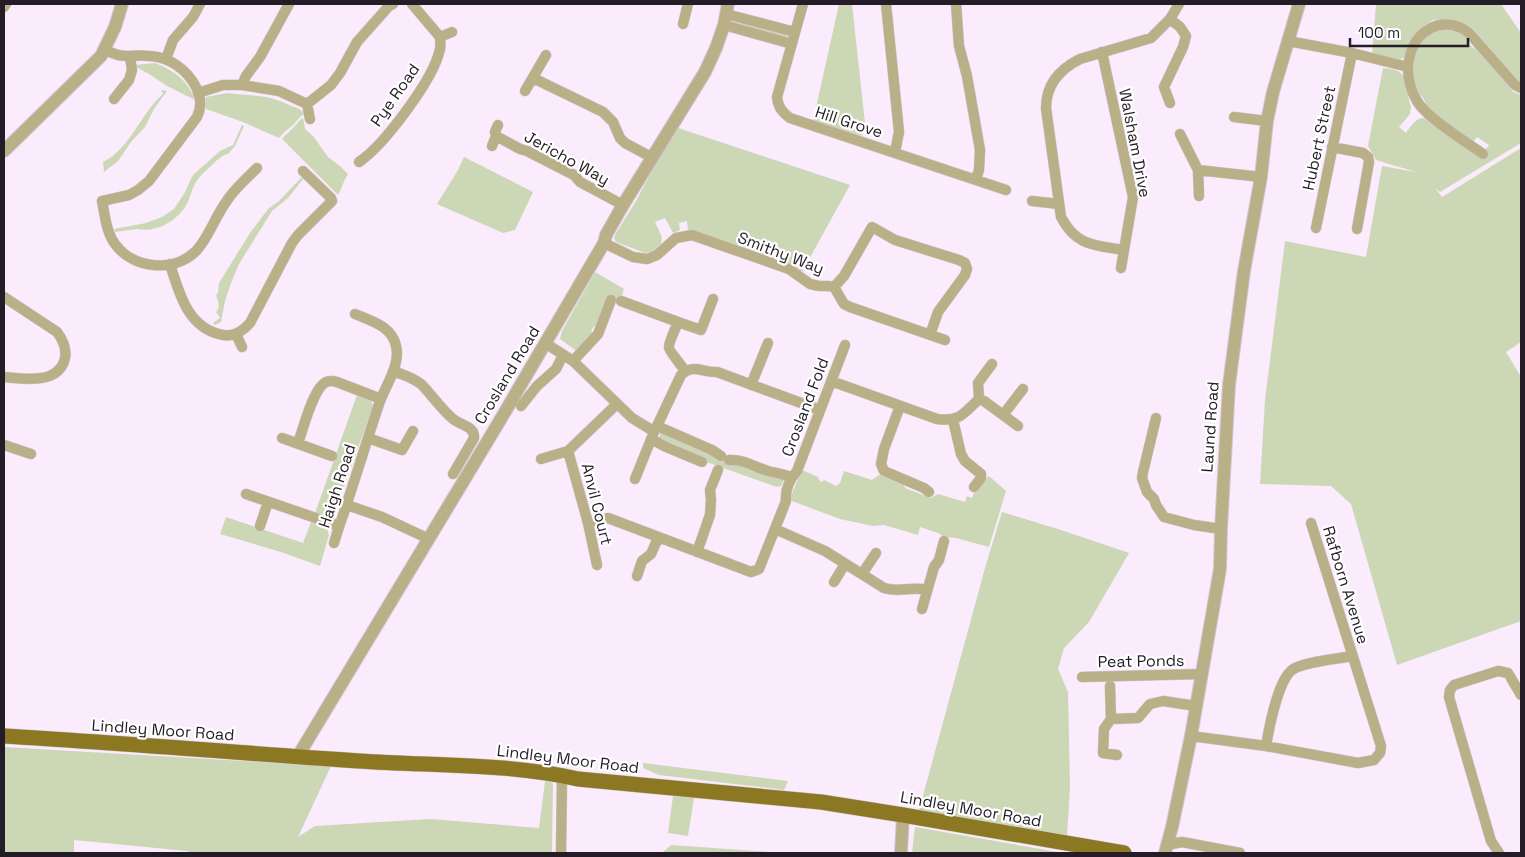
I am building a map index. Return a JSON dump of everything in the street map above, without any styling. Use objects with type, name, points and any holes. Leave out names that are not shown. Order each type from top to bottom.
[{"type":"main road","name":"Lindley Moor Road","points":[[4,736],[359,761],[494,768],[586,780],[821,802],[903,814],[1124,853]]},
{"type":"street","points":[[4,151],[101,56],[115,27],[122,4]]},
{"type":"street","points":[[166,59],[173,40],[193,16],[200,4]]},
{"type":"street","points":[[242,85],[246,76],[260,57],[289,4]]},
{"type":"street","points":[[307,104],[330,85],[340,73],[357,42],[393,4]]},
{"type":"street","points":[[412,4],[440,38],[452,32]]},
{"type":"street","points":[[683,24],[688,4]]},
{"type":"street","name":"Hill Grove","points":[[803,4],[776,97],[782,112],[798,121],[1006,190]]},
{"type":"street","points":[[886,4],[899,132],[895,152]]},
{"type":"street","points":[[956,4],[959,46],[968,76],[980,150],[979,170],[976,179]]},
{"type":"street","points":[[1124,250],[1092,245],[1074,236],[1067,228],[1061,216],[1059,204],[1046,98],[1052,84],[1061,71],[1070,64],[1080,59],[1151,38],[1170,18],[1179,4]]},
{"type":"street","name":"Laund Road","points":[[1166,849],[1191,736],[1220,569],[1229,385],[1244,271],[1262,177],[1267,121],[1273,92],[1299,4]]},
{"type":"street","points":[[726,14],[795,32]]},
{"type":"street","points":[[726,14],[792,44]]},
{"type":"street","name":"Crosland Road","points":[[298,756],[545,343],[604,243],[606,234],[705,72],[716,48],[726,14]]},
{"type":"street","points":[[1170,18],[1180,26],[1186,36],[1183,47],[1164,87],[1170,103]]},
{"type":"street","points":[[1483,154],[1422,110],[1412,91],[1408,67],[1414,44],[1420,35],[1429,28],[1449,24],[1459,27],[1469,33],[1514,85],[1521,88]]},
{"type":"street","name":"Pye Road","points":[[359,162],[397,122],[421,89],[440,49],[440,38]]},
{"type":"street","points":[[1288,41],[1352,53],[1408,67]]},
{"type":"street","points":[[105,50],[116,55],[130,57],[150,56],[166,59],[178,65],[186,73],[201,99],[201,106],[197,116],[149,181],[129,195],[102,200],[109,234],[125,255],[140,263],[156,266],[170,264],[187,257],[196,250],[226,202],[256,168]]},
{"type":"street","name":"Walsham Drive","points":[[1102,52],[1134,197],[1121,268]]},
{"type":"street","name":"Hubert Street","points":[[1316,228],[1352,53]]},
{"type":"street","points":[[525,91],[546,55]]},
{"type":"street","points":[[114,99],[128,80],[132,70],[130,57]]},
{"type":"street","points":[[533,78],[603,112],[613,122],[620,138],[625,143],[653,158]]},
{"type":"street","points":[[198,92],[223,85],[242,85],[279,91],[307,104]]},
{"type":"street","points":[[307,104],[310,119]]},
{"type":"street","points":[[1234,117],[1267,121]]},
{"type":"street","points":[[492,146],[498,125]]},
{"type":"street","points":[[1180,134],[1198,170],[1199,196]]},
{"type":"street","name":"Jericho Way","points":[[496,136],[574,175],[580,182],[623,206]]},
{"type":"street","points":[[1332,147],[1363,153],[1368,157],[1369,162],[1357,229]]},
{"type":"street","points":[[170,264],[180,294],[195,320],[215,334],[226,336],[244,330],[250,323],[292,243],[332,201],[303,170]]},
{"type":"street","points":[[1198,170],[1262,177]]},
{"type":"street","points":[[1032,201],[1059,204]]},
{"type":"street","points":[[834,287],[844,276],[872,227],[895,240],[960,260],[965,263],[967,269],[965,275],[938,312],[930,335]]},
{"type":"street","name":"Smithy Way","points":[[604,243],[633,257],[647,259],[657,255],[676,238],[692,235],[789,269],[810,284],[834,287],[844,304],[850,307],[945,340]]},
{"type":"street","points":[[4,297],[57,332],[63,339],[65,349],[62,365],[50,376],[26,380],[4,377]]},
{"type":"street","points":[[573,361],[598,334],[616,301],[701,330],[713,298]]},
{"type":"street","name":"Haigh Road","points":[[334,543],[396,357],[396,345],[390,333],[380,324],[355,314]]},
{"type":"street","points":[[678,322],[668,346],[685,371]]},
{"type":"street","points":[[236,334],[242,347]]},
{"type":"street","points":[[545,343],[573,361],[632,418],[654,431],[666,447],[702,462]]},
{"type":"street","points":[[751,385],[768,343]]},
{"type":"street","name":"Crosland Fold","points":[[588,524],[608,518],[751,572],[759,569],[786,501],[785,494],[792,477],[797,471],[844,345]]},
{"type":"street","points":[[521,406],[537,386],[556,368],[563,355]]},
{"type":"street","points":[[979,399],[978,383],[992,364]]},
{"type":"street","points":[[635,479],[654,431],[678,381],[685,371],[692,369],[708,373],[717,372],[820,410]]},
{"type":"street","points":[[393,370],[412,378],[420,384],[453,419],[471,429],[474,434],[474,438],[453,474]]},
{"type":"street","points":[[831,381],[937,419],[953,420],[979,399]]},
{"type":"street","points":[[298,443],[314,399],[319,388],[325,382],[337,382],[381,399]]},
{"type":"street","points":[[1003,415],[1023,388]]},
{"type":"street","points":[[979,399],[1018,426]]},
{"type":"street","name":"Anvil Court","points":[[541,459],[568,451],[617,404]]},
{"type":"street","points":[[900,406],[884,449],[881,464],[884,471],[930,492]]},
{"type":"street","points":[[1156,418],[1142,478],[1147,492],[1154,499],[1159,512],[1164,517],[1221,530]]},
{"type":"street","points":[[953,420],[961,454],[965,461],[981,474],[981,478],[974,487]]},
{"type":"street","name":"Haigh Road","points":[[368,438],[402,450],[413,431]]},
{"type":"street","name":"Crosland Fold","points":[[654,431],[712,450],[725,458],[738,459],[768,471],[792,477]]},
{"type":"street","points":[[282,438],[332,456]]},
{"type":"street","points":[[4,445],[31,454]]},
{"type":"street","name":"Anvil Court","points":[[568,451],[597,565]]},
{"type":"street","points":[[697,552],[710,516],[710,490],[718,470]]},
{"type":"street","points":[[246,494],[339,526]]},
{"type":"street","points":[[260,526],[268,502]]},
{"type":"street","points":[[347,505],[382,517],[429,539]]},
{"type":"street","name":"Rafborn Avenue","points":[[1266,746],[1358,763],[1374,760],[1380,754],[1381,746],[1311,523]]},
{"type":"street","points":[[775,529],[825,550],[884,588],[892,591],[916,588],[927,590]]},
{"type":"street","points":[[637,576],[642,561],[651,554],[658,538]]},
{"type":"street","points":[[922,609],[944,541]]},
{"type":"street","points":[[862,574],[876,553]]},
{"type":"street","points":[[834,582],[845,564]]},
{"type":"street","points":[[1191,736],[1266,746],[1274,708],[1287,676],[1292,670],[1301,665],[1352,656]]},
{"type":"street","points":[[1500,853],[1491,841],[1449,697],[1450,690],[1454,685],[1498,671],[1508,673],[1521,695]]},
{"type":"street","name":"Peat Ponds","points":[[1082,677],[1201,674]]},
{"type":"street","points":[[1110,686],[1111,719],[1104,729],[1103,753],[1118,755]]},
{"type":"street","points":[[1111,719],[1138,718],[1150,704],[1164,702],[1196,706]]},
{"type":"street","points":[[561,853],[562,776]]},
{"type":"street","points":[[901,853],[903,814]]},
{"type":"street","points":[[1166,849],[1182,842],[1240,853]]},
{"type":"green space","points":[[839,4],[852,4],[865,123],[862,136],[813,121]]},
{"type":"green space","points":[[1376,4],[1501,4],[1521,33],[1521,83],[1512,77],[1473,29],[1460,22],[1446,19],[1433,20],[1421,28],[1411,39],[1404,57],[1400,60],[1372,55]]},
{"type":"green space","points":[[735,20],[788,34],[787,38],[734,25]]},
{"type":"green space","points":[[1444,29],[1467,35],[1470,45],[1480,51],[1511,86],[1512,91],[1521,95],[1521,143],[1440,192],[1435,188],[1442,197],[1521,148],[1521,342],[1506,352],[1521,377],[1521,621],[1397,665],[1351,504],[1331,486],[1260,484],[1265,400],[1285,241],[1366,257],[1382,166],[1416,172],[1376,160],[1368,146],[1383,68],[1397,71],[1403,76],[1411,107],[1410,114],[1399,127],[1406,133],[1416,121],[1424,118],[1480,157],[1489,145],[1477,137],[1474,141],[1470,142],[1427,110],[1424,100],[1416,92],[1413,72],[1419,45],[1425,38]]},
{"type":"green space","points":[[155,63],[168,69],[184,81],[195,100],[167,86],[135,65]]},
{"type":"green space","points":[[161,90],[167,91],[154,109],[145,127],[131,142],[118,161],[104,172],[103,162],[121,149],[148,111],[163,94]]},
{"type":"green space","points":[[227,93],[258,96],[281,101],[303,112],[303,115],[279,138],[243,122],[206,109],[206,97]]},
{"type":"green space","points":[[303,118],[305,129],[313,136],[328,157],[348,174],[338,195],[282,139]]},
{"type":"green space","points":[[242,125],[244,126],[235,146],[228,154],[220,158],[200,176],[194,185],[187,204],[176,217],[157,228],[115,232],[114,229],[146,223],[162,217],[174,209],[193,175],[220,151],[233,145]]},
{"type":"green space","points":[[675,127],[850,185],[802,272],[791,266],[688,230],[687,221],[679,223],[680,230],[673,233],[665,218],[655,222],[662,237],[661,244],[653,251],[645,253],[616,242],[615,235],[636,201]]},
{"type":"green space","points":[[464,157],[533,192],[515,230],[503,233],[437,204]]},
{"type":"green space","points":[[302,177],[303,179],[288,198],[272,211],[239,264],[225,301],[221,322],[215,325],[213,323],[220,318],[216,312],[219,306],[216,295],[219,283],[250,233],[268,209],[279,201]]},
{"type":"green space","points":[[595,272],[624,289],[620,303],[608,299],[596,327],[594,326],[591,331],[593,333],[578,352],[560,339],[562,331]]},
{"type":"green space","points":[[357,395],[371,401],[373,406],[334,515],[329,518],[315,513]]},
{"type":"green space","points":[[661,432],[785,477],[781,486],[777,487],[701,460],[658,439]]},
{"type":"green space","points":[[802,470],[818,477],[822,482],[824,480],[836,486],[840,483],[844,471],[872,480],[879,475],[931,498],[938,494],[965,502],[967,496],[972,498],[976,488],[989,476],[1006,491],[989,547],[956,538],[944,537],[920,527],[918,535],[884,525],[873,526],[840,519],[792,501],[790,498]]},
{"type":"green space","points":[[1002,512],[1129,553],[1089,622],[1064,648],[1058,669],[1068,692],[1070,787],[1067,836],[918,814]]},
{"type":"green space","points":[[226,517],[303,543],[311,522],[327,529],[329,535],[320,566],[220,534]]},
{"type":"green space","points":[[4,747],[331,766],[298,837],[315,826],[430,819],[539,828],[545,781],[553,783],[552,853],[191,853],[187,851],[74,840],[74,853],[4,853]]},
{"type":"green space","points":[[643,763],[788,781],[784,790],[659,775],[643,768]]},
{"type":"green space","points":[[673,796],[694,798],[688,836],[668,833]]},
{"type":"green space","points":[[915,827],[1063,853],[912,853]]},
{"type":"green space","points":[[671,845],[784,853],[662,853]]}]
